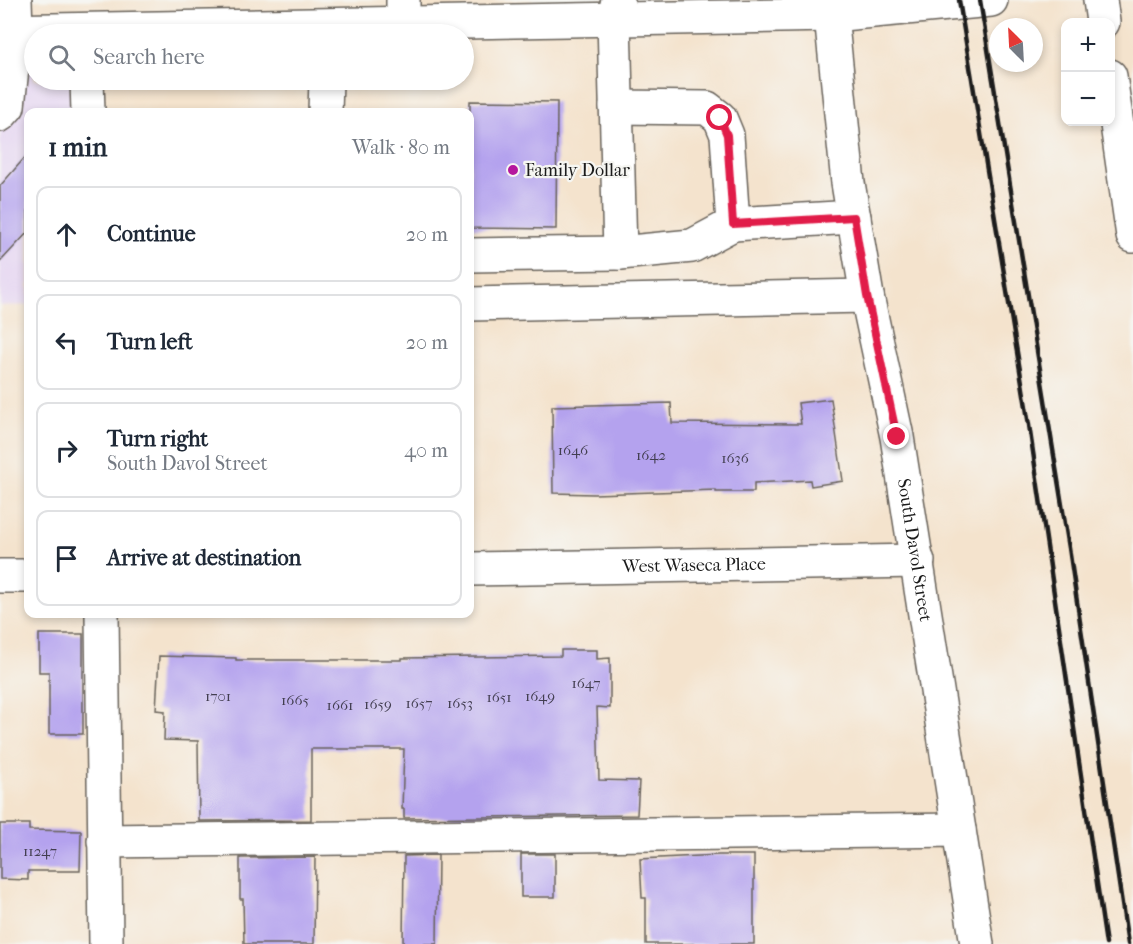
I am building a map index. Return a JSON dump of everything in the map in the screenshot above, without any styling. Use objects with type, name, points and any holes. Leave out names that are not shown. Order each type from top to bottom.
[{"type":"street","points":[[347,24],[403,11],[616,9],[831,15],[992,0]]},
{"type":"street","points":[[1100,0],[1102,18]]},
{"type":"street","points":[[616,9],[620,254]]},
{"type":"street","name":"South Davol Street","points":[[831,15],[848,183],[867,296],[897,437],[977,944]]},
{"type":"street","points":[[0,115],[8,106],[10,20],[35,24]]},
{"type":"street","points":[[87,90],[88,108]]},
{"type":"street","points":[[325,108],[326,90]]},
{"type":"street","points":[[1115,106],[1129,189],[1133,236]]},
{"type":"street","points":[[616,107],[707,108],[720,118],[727,135],[733,224]]},
{"type":"street","points":[[474,255],[620,254],[692,246],[733,224],[854,217]]},
{"type":"street","points":[[474,304],[867,296]]},
{"type":"street","name":"West Waseca Place","points":[[474,569],[918,561]]},
{"type":"street","points":[[0,576],[24,576]]},
{"type":"street","points":[[102,618],[106,944]]},
{"type":"street","points":[[104,841],[959,830]]},
{"type":"shaded area","points":[[24,67],[24,90],[77,90],[78,108],[24,108],[24,305],[0,306],[0,68]]},
{"type":"building","name":"Family Dollar","points":[[470,101],[557,102],[556,229],[474,228],[474,108],[470,108]]},
{"type":"building","points":[[24,159],[24,236],[0,262],[0,186]]},
{"type":"building","points":[[831,399],[843,481],[811,486],[810,480],[754,483],[754,492],[716,492],[716,490],[553,493],[552,406],[671,403],[672,423],[801,424],[798,403]]},
{"type":"building","points":[[39,634],[83,634],[83,734],[49,734],[49,672],[39,672]]},
{"type":"building","points":[[561,650],[597,650],[597,659],[610,658],[610,708],[597,707],[599,780],[639,781],[637,815],[404,818],[404,809],[402,809],[404,749],[311,749],[311,820],[199,821],[198,741],[164,740],[165,711],[156,710],[159,656],[236,658],[236,660],[402,660],[402,658],[561,656]]},
{"type":"building","points":[[0,824],[29,824],[29,830],[81,831],[80,871],[28,871],[28,880],[0,879]]},
{"type":"building","points":[[521,854],[555,854],[555,897],[521,897]]},
{"type":"building","points":[[438,855],[437,944],[403,944],[404,856]]},
{"type":"building","points":[[754,855],[754,944],[646,944],[646,898],[642,898],[640,859]]},
{"type":"building","points":[[315,857],[314,944],[244,944],[243,899],[240,899],[240,858]]},
{"type":"railway","points":[[959,0],[1029,425],[1106,944]]},
{"type":"railway","points":[[980,0],[1069,548],[1128,944]]},
{"type":"place","name":"Family Dollar","points":[[513,170]]},
{"type":"route","points":[[720,118],[727,135],[733,224],[854,217],[867,296],[897,437]]}]
